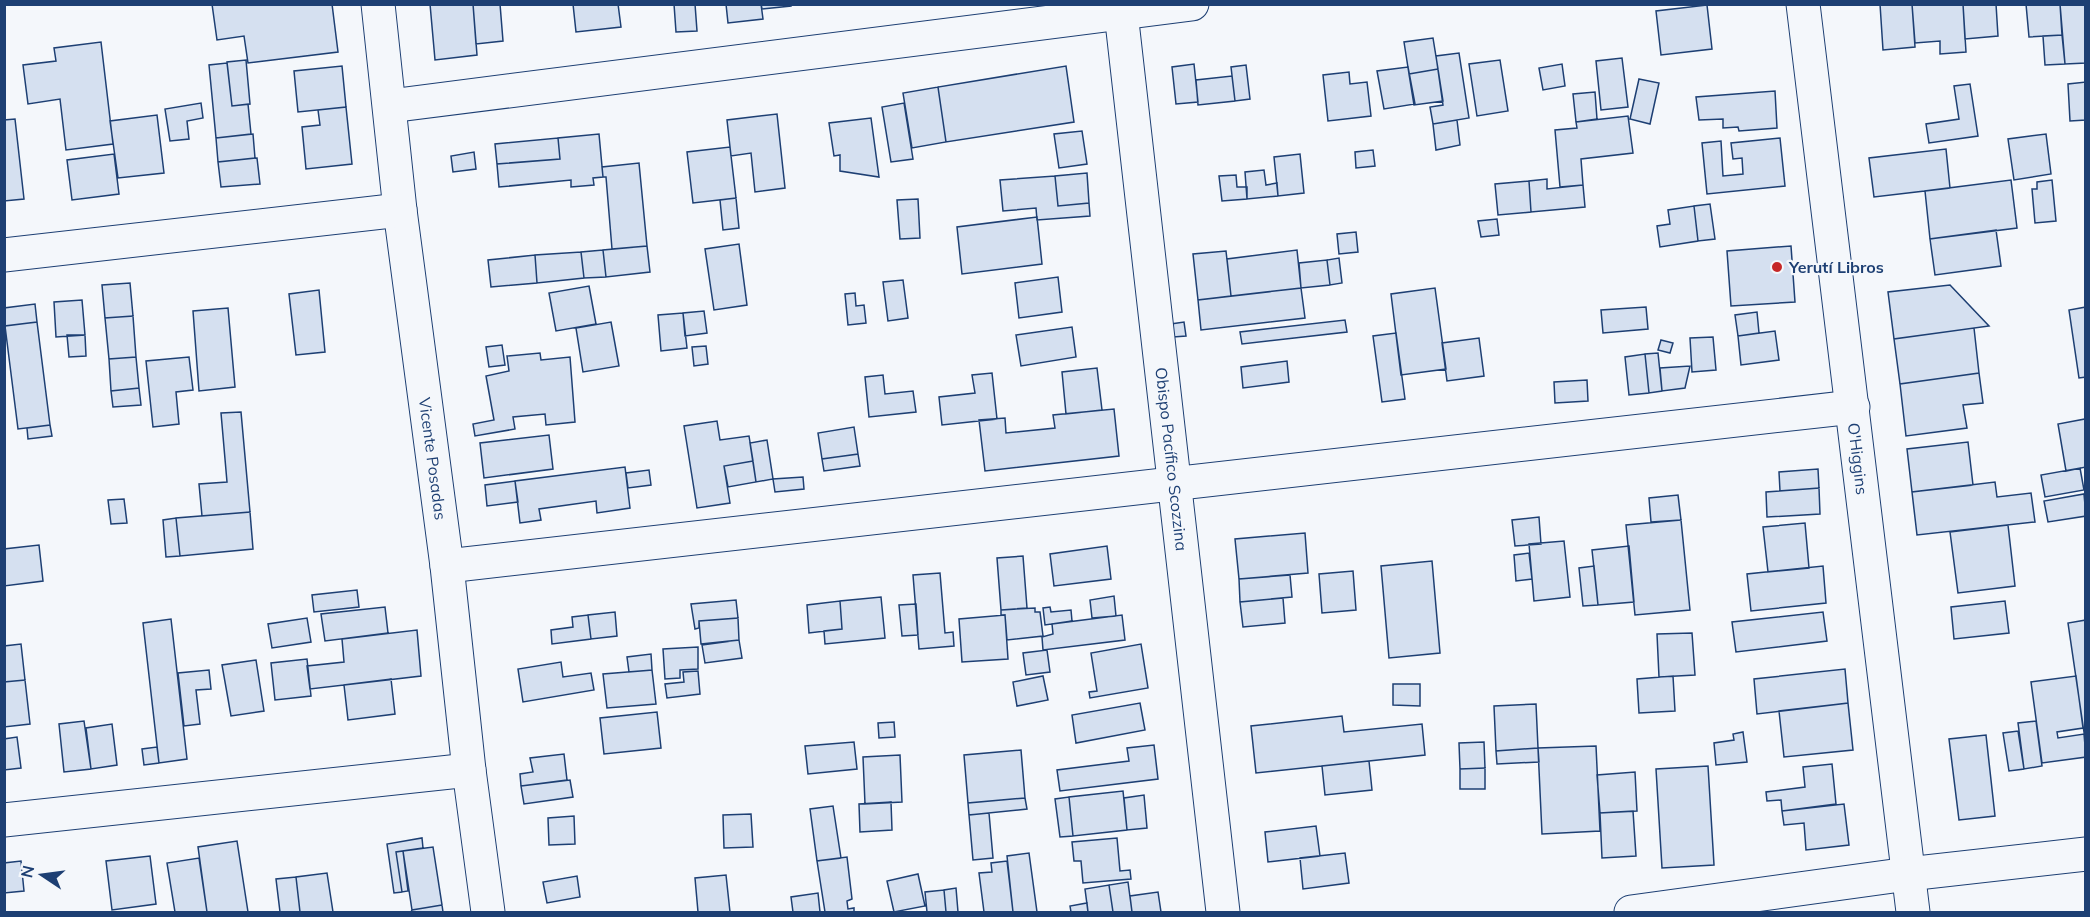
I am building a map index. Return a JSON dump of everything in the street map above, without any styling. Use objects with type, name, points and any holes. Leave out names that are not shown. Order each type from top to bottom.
[{"type":"street","name":"Vicente Posadas","points":[[378,4],[400,210],[447,566],[469,770],[488,912]]},
{"type":"street","points":[[390,106],[1120,9],[1192,4]]},
{"type":"street","name":"O'Higgins","points":[[1803,4],[1913,912]]},
{"type":"street","name":"Obispo Pacífico Scozzina","points":[[1120,9],[1223,912]]},
{"type":"street","points":[[4,255],[400,210]]},
{"type":"street","points":[[447,566],[1853,407]]},
{"type":"street","points":[[4,820],[469,770]]},
{"type":"street","points":[[1631,912],[1908,874],[2085,854]]},
{"type":"building","points":[[212,4],[332,4],[338,52],[248,63],[244,36],[217,40]]},
{"type":"building","points":[[430,4],[473,4],[477,55],[435,60]]},
{"type":"building","points":[[473,4],[500,4],[503,41],[476,44]]},
{"type":"building","points":[[573,4],[618,4],[621,27],[576,32]]},
{"type":"building","points":[[674,4],[695,4],[697,31],[676,32]]},
{"type":"building","points":[[726,4],[761,4],[763,19],[728,23]]},
{"type":"building","points":[[761,4],[791,4],[791,6],[762,9]]},
{"type":"building","points":[[1880,4],[1912,4],[1915,47],[1883,50]]},
{"type":"building","points":[[1912,4],[1963,4],[1966,52],[1940,54],[1940,41],[1915,43]]},
{"type":"building","points":[[1963,4],[1996,4],[1998,36],[1965,39]]},
{"type":"building","points":[[2026,4],[2060,4],[2062,35],[2029,37]]},
{"type":"building","points":[[2060,4],[2086,4],[2086,63],[2065,64]]},
{"type":"building","points":[[1707,5],[1712,49],[1661,55],[1656,11]]},
{"type":"building","points":[[2062,35],[2065,64],[2045,65],[2043,36]]},
{"type":"building","points":[[1433,38],[1438,69],[1409,74],[1404,42]]},
{"type":"building","points":[[101,42],[113,144],[66,150],[60,99],[28,104],[23,65],[56,61],[54,48]]},
{"type":"building","points":[[1459,53],[1469,118],[1433,124],[1430,107],[1443,105],[1436,56]]},
{"type":"building","points":[[1622,58],[1628,107],[1601,110],[1596,61]]},
{"type":"building","points":[[246,60],[250,104],[232,106],[227,62]]},
{"type":"building","points":[[1500,60],[1508,111],[1477,116],[1469,64]]},
{"type":"building","points":[[227,63],[232,106],[248,104],[251,134],[216,138],[209,65]]},
{"type":"building","points":[[1194,64],[1198,102],[1176,104],[1172,67]]},
{"type":"building","points":[[1562,64],[1565,86],[1543,90],[1539,68]]},
{"type":"building","points":[[1246,65],[1250,99],[1235,101],[1231,67]]},
{"type":"building","points":[[342,66],[346,107],[298,112],[294,71]]},
{"type":"building","points":[[1066,66],[1074,122],[946,142],[938,87]]},
{"type":"building","points":[[1408,67],[1415,104],[1384,109],[1377,71]]},
{"type":"building","points":[[1438,69],[1443,101],[1414,105],[1409,74]]},
{"type":"building","points":[[1349,72],[1350,84],[1367,82],[1371,116],[1328,121],[1323,75]]},
{"type":"building","points":[[1232,76],[1235,101],[1198,105],[1196,80]]},
{"type":"building","points":[[1639,79],[1659,83],[1650,124],[1630,119]]},
{"type":"building","points":[[2086,82],[2086,120],[2070,121],[2068,84]]},
{"type":"building","points":[[1970,84],[1978,136],[1929,143],[1926,124],[1959,119],[1954,86]]},
{"type":"building","points":[[938,87],[946,142],[912,148],[903,93]]},
{"type":"building","points":[[1775,91],[1777,128],[1739,131],[1738,127],[1723,128],[1723,119],[1699,120],[1696,97]]},
{"type":"building","points":[[1595,92],[1597,119],[1576,122],[1573,94]]},
{"type":"building","points":[[201,103],[203,118],[187,121],[189,139],[170,141],[165,109]]},
{"type":"building","points":[[904,103],[913,159],[891,162],[882,107]]},
{"type":"building","points":[[346,107],[352,164],[306,169],[302,127],[320,125],[318,110]]},
{"type":"building","points":[[777,114],[785,188],[755,192],[751,153],[731,156],[727,120]]},
{"type":"building","points":[[157,115],[164,173],[118,178],[110,121]]},
{"type":"building","points":[[1628,116],[1633,153],[1581,159],[1583,185],[1560,187],[1555,130],[1577,128],[1576,122]]},
{"type":"building","points":[[871,118],[879,177],[840,171],[840,155],[834,156],[829,123]]},
{"type":"building","points":[[15,119],[24,199],[4,201],[4,120]]},
{"type":"building","points":[[1457,120],[1460,145],[1436,150],[1433,124]]},
{"type":"building","points":[[1082,131],[1087,164],[1059,168],[1054,134]]},
{"type":"building","points":[[253,134],[255,158],[218,162],[216,138]]},
{"type":"building","points":[[599,134],[603,177],[593,178],[594,185],[571,187],[571,180],[499,187],[497,164],[560,159],[558,138]]},
{"type":"building","points":[[2046,134],[2051,174],[2014,180],[2008,139]]},
{"type":"building","points":[[558,138],[560,159],[497,164],[495,144]]},
{"type":"building","points":[[1780,138],[1785,186],[1707,194],[1702,143],[1721,141],[1723,176],[1743,174],[1742,158],[1733,159],[1731,143]]},
{"type":"building","points":[[730,147],[736,198],[693,203],[687,152]]},
{"type":"building","points":[[1946,149],[1950,188],[1874,197],[1869,158]]},
{"type":"building","points":[[1373,150],[1375,166],[1356,168],[1355,152]]},
{"type":"building","points":[[474,152],[476,169],[453,172],[451,156]]},
{"type":"building","points":[[114,154],[119,194],[72,200],[67,160]]},
{"type":"building","points":[[1300,154],[1304,193],[1278,196],[1274,157]]},
{"type":"building","points":[[257,158],[260,184],[221,187],[218,162]]},
{"type":"building","points":[[639,163],[647,246],[612,249],[606,177],[603,177],[602,167]]},
{"type":"building","points":[[1264,170],[1266,185],[1277,183],[1278,196],[1247,199],[1245,172]]},
{"type":"building","points":[[1087,173],[1089,203],[1058,206],[1055,176]]},
{"type":"building","points":[[1236,175],[1237,187],[1247,187],[1247,199],[1222,201],[1219,176]]},
{"type":"building","points":[[1055,176],[1058,206],[1089,203],[1090,216],[1037,220],[1036,208],[1003,211],[1000,180]]},
{"type":"building","points":[[1547,179],[1547,189],[1583,185],[1585,207],[1531,212],[1529,181]]},
{"type":"building","points":[[2011,180],[2017,228],[1930,239],[1925,191]]},
{"type":"building","points":[[2052,180],[2056,221],[2035,223],[2032,189],[2037,189],[2037,182]]},
{"type":"building","points":[[1529,181],[1531,212],[1498,215],[1495,184]]},
{"type":"building","points":[[736,198],[739,228],[723,230],[720,200]]},
{"type":"building","points":[[918,199],[920,238],[900,239],[897,200]]},
{"type":"building","points":[[1710,204],[1715,239],[1698,241],[1694,206]]},
{"type":"building","points":[[1694,206],[1698,241],[1660,247],[1657,226],[1670,224],[1668,210]]},
{"type":"building","points":[[1037,217],[1042,264],[962,274],[957,227]]},
{"type":"building","points":[[1497,219],[1499,235],[1481,237],[1478,221]]},
{"type":"building","points":[[1996,230],[2001,266],[1935,275],[1930,239]]},
{"type":"building","points":[[1356,232],[1358,252],[1339,254],[1337,234]]},
{"type":"building","points":[[739,244],[747,305],[714,310],[705,249]]},
{"type":"building","points":[[647,246],[650,272],[606,277],[603,250]]},
{"type":"building","points":[[1791,246],[1795,302],[1731,306],[1727,251]]},
{"type":"building","points":[[603,250],[606,277],[584,278],[581,252]]},
{"type":"building","points":[[1297,250],[1301,288],[1231,296],[1227,259]]},
{"type":"building","points":[[1226,251],[1231,296],[1198,300],[1193,254]]},
{"type":"building","points":[[581,252],[584,278],[537,283],[535,255]]},
{"type":"building","points":[[535,255],[537,283],[491,287],[488,260]]},
{"type":"building","points":[[1339,258],[1342,283],[1330,285],[1327,260]]},
{"type":"building","points":[[1327,260],[1330,285],[1301,288],[1299,263]]},
{"type":"building","points":[[1058,277],[1062,312],[1019,318],[1015,283]]},
{"type":"building","points":[[903,280],[908,318],[888,321],[883,282]]},
{"type":"building","points":[[130,283],[133,316],[105,318],[102,285]]},
{"type":"building","points":[[1950,285],[1989,326],[1894,339],[1888,292]]},
{"type":"building","points":[[589,286],[596,324],[556,331],[549,293]]},
{"type":"building","points":[[1301,288],[1305,318],[1201,330],[1198,300]]},
{"type":"building","points":[[1435,288],[1446,369],[1401,375],[1391,294]]},
{"type":"building","points":[[319,290],[325,352],[296,355],[289,294]]},
{"type":"building","points":[[855,293],[856,306],[864,305],[866,323],[848,325],[845,294]]},
{"type":"building","points":[[82,300],[85,335],[56,337],[54,302]]},
{"type":"building","points":[[35,304],[37,322],[4,326],[4,308]]},
{"type":"building","points":[[1646,307],[1648,329],[1603,333],[1601,310]]},
{"type":"building","points":[[2086,307],[2086,377],[2079,378],[2069,310]]},
{"type":"building","points":[[228,308],[235,387],[199,391],[193,311]]},
{"type":"building","points":[[704,311],[707,333],[685,336],[683,313]]},
{"type":"building","points":[[1757,312],[1759,333],[1738,336],[1735,315]]},
{"type":"building","points":[[683,313],[687,348],[661,351],[658,315]]},
{"type":"building","points":[[133,316],[136,357],[109,359],[105,318]]},
{"type":"building","points":[[1345,320],[1347,332],[1242,344],[1240,332]]},
{"type":"building","points":[[37,322],[50,425],[18,429],[5,326]]},
{"type":"building","points":[[611,322],[619,366],[583,372],[576,328]]},
{"type":"building","points":[[1184,322],[1186,336],[1173,337],[1171,324]]},
{"type":"building","points":[[1072,327],[1076,357],[1021,366],[1016,335]]},
{"type":"building","points":[[1974,328],[1979,373],[1900,384],[1894,339]]},
{"type":"building","points":[[1775,331],[1779,360],[1741,365],[1738,336]]},
{"type":"building","points":[[1396,333],[1405,399],[1382,402],[1373,336]]},
{"type":"building","points":[[67,335],[85,335],[86,356],[69,357]]},
{"type":"building","points":[[1713,337],[1716,370],[1692,372],[1690,338]]},
{"type":"building","points":[[1479,338],[1484,376],[1447,381],[1442,343]]},
{"type":"building","points":[[1661,340],[1673,343],[1670,353],[1658,350]]},
{"type":"building","points":[[502,345],[505,365],[489,367],[486,347]]},
{"type":"building","points":[[706,346],[708,364],[694,366],[692,347]]},
{"type":"building","points":[[540,353],[541,360],[570,357],[575,422],[546,425],[545,414],[513,417],[515,429],[475,436],[473,424],[494,420],[486,376],[509,371],[507,356]]},
{"type":"building","points":[[1658,353],[1662,391],[1649,393],[1645,354]]},
{"type":"building","points":[[1645,354],[1649,393],[1629,395],[1625,357]]},
{"type":"building","points":[[136,357],[139,388],[111,391],[109,359]]},
{"type":"building","points":[[189,357],[193,390],[176,392],[179,424],[153,427],[146,361]]},
{"type":"building","points":[[1287,361],[1289,382],[1243,388],[1241,367]]},
{"type":"building","points":[[1690,366],[1685,388],[1662,391],[1660,368]]},
{"type":"building","points":[[1097,368],[1102,410],[1066,414],[1062,372]]},
{"type":"building","points":[[992,373],[997,419],[942,425],[939,397],[975,393],[972,375]]},
{"type":"building","points":[[1979,373],[1983,403],[1963,405],[1967,428],[1906,436],[1900,384]]},
{"type":"building","points":[[883,375],[885,394],[913,391],[916,412],[869,417],[865,377]]},
{"type":"building","points":[[1587,380],[1588,401],[1555,403],[1554,382]]},
{"type":"building","points":[[139,388],[141,405],[113,407],[111,391]]},
{"type":"building","points":[[1114,409],[1119,456],[985,471],[979,420],[1005,418],[1006,433],[1055,428],[1053,415]]},
{"type":"building","points":[[241,412],[250,512],[202,516],[199,484],[227,482],[221,413]]},
{"type":"building","points":[[2085,419],[2086,467],[2066,471],[2058,424]]},
{"type":"building","points":[[717,421],[720,440],[749,436],[753,461],[724,466],[730,503],[697,508],[684,426]]},
{"type":"building","points":[[50,425],[52,436],[28,439],[27,428]]},
{"type":"building","points":[[854,427],[858,454],[822,459],[818,433]]},
{"type":"building","points":[[549,435],[553,469],[484,478],[480,443]]},
{"type":"building","points":[[767,440],[773,479],[756,482],[750,443]]},
{"type":"building","points":[[1968,442],[1973,485],[1912,492],[1907,449]]},
{"type":"building","points":[[858,454],[860,466],[824,471],[822,459]]},
{"type":"building","points":[[753,461],[756,482],[728,487],[724,466]]},
{"type":"building","points":[[625,467],[630,508],[597,513],[596,501],[539,509],[541,520],[520,523],[515,481]]},
{"type":"building","points":[[2080,468],[2084,490],[2045,497],[2041,475]]},
{"type":"building","points":[[1818,469],[1819,488],[1780,491],[1779,472]]},
{"type":"building","points":[[649,470],[651,485],[628,488],[626,473]]},
{"type":"building","points":[[803,477],[804,489],[775,492],[773,479]]},
{"type":"building","points":[[515,481],[518,502],[487,506],[485,485]]},
{"type":"building","points":[[1995,482],[1997,497],[2031,493],[2035,522],[1917,535],[1912,492]]},
{"type":"building","points":[[1819,488],[1820,514],[1767,517],[1766,492]]},
{"type":"building","points":[[2084,494],[2086,516],[2048,522],[2044,501]]},
{"type":"building","points":[[1678,495],[1681,520],[1651,522],[1649,498]]},
{"type":"building","points":[[124,499],[127,523],[111,524],[108,500]]},
{"type":"building","points":[[250,512],[253,549],[180,556],[176,518]]},
{"type":"building","points":[[1539,517],[1541,544],[1515,546],[1512,520]]},
{"type":"building","points":[[176,518],[180,556],[166,557],[163,520]]},
{"type":"building","points":[[1681,520],[1690,610],[1635,615],[1626,525]]},
{"type":"building","points":[[1805,523],[1809,568],[1768,572],[1763,527]]},
{"type":"building","points":[[2008,525],[2015,586],[1958,593],[1950,532]]},
{"type":"building","points":[[1305,533],[1308,573],[1239,579],[1235,539]]},
{"type":"building","points":[[1564,541],[1570,597],[1534,601],[1529,544]]},
{"type":"building","points":[[39,545],[43,581],[4,586],[4,549]]},
{"type":"building","points":[[1107,546],[1111,579],[1054,586],[1050,554]]},
{"type":"building","points":[[1629,546],[1634,602],[1598,605],[1592,550]]},
{"type":"building","points":[[1529,553],[1532,579],[1516,581],[1514,555]]},
{"type":"building","points":[[1023,556],[1027,608],[1001,610],[997,558]]},
{"type":"building","points":[[1432,561],[1440,653],[1389,658],[1381,566]]},
{"type":"building","points":[[1594,566],[1598,605],[1583,606],[1579,568]]},
{"type":"building","points":[[1823,566],[1826,603],[1751,611],[1747,574]]},
{"type":"building","points":[[1353,571],[1356,610],[1322,613],[1319,574]]},
{"type":"building","points":[[940,573],[945,633],[953,632],[954,646],[919,649],[913,575]]},
{"type":"building","points":[[1290,575],[1292,597],[1240,602],[1239,579]]},
{"type":"building","points":[[357,590],[359,607],[314,612],[312,595]]},
{"type":"building","points":[[1114,596],[1116,616],[1092,618],[1090,600]]},
{"type":"building","points":[[881,597],[885,638],[825,644],[824,631],[842,629],[840,601]]},
{"type":"building","points":[[1283,598],[1285,623],[1243,627],[1240,602]]},
{"type":"building","points":[[736,600],[738,618],[699,621],[699,628],[695,629],[691,604]]},
{"type":"building","points":[[840,601],[842,629],[809,633],[807,605]]},
{"type":"building","points":[[2005,601],[2009,633],[1954,639],[1951,607]]},
{"type":"building","points":[[916,604],[918,635],[902,636],[899,605]]},
{"type":"building","points":[[385,607],[388,633],[325,641],[321,614]]},
{"type":"building","points":[[1050,607],[1051,612],[1071,610],[1072,621],[1045,625],[1043,608]]},
{"type":"building","points":[[1035,608],[1035,612],[1040,612],[1043,636],[1007,640],[1005,615],[1001,615],[1001,610]]},
{"type":"building","points":[[615,612],[617,636],[591,639],[588,615]]},
{"type":"building","points":[[1823,612],[1827,641],[1736,652],[1732,622]]},
{"type":"building","points":[[588,615],[591,639],[552,644],[551,630],[573,627],[572,617]]},
{"type":"building","points":[[1005,615],[1008,659],[962,662],[959,619]]},
{"type":"building","points":[[1122,615],[1125,640],[1043,650],[1042,637],[1053,634],[1052,624]]},
{"type":"building","points":[[307,618],[311,642],[272,648],[268,624]]},
{"type":"building","points":[[738,618],[739,640],[701,644],[699,621]]},
{"type":"building","points":[[171,619],[187,759],[159,763],[143,623]]},
{"type":"building","points":[[2086,620],[2086,746],[2068,623]]},
{"type":"building","points":[[417,630],[421,676],[310,689],[307,666],[344,662],[342,639]]},
{"type":"building","points":[[1692,633],[1695,675],[1659,677],[1657,634]]},
{"type":"building","points":[[739,640],[742,658],[705,663],[702,645]]},
{"type":"building","points":[[21,644],[25,680],[4,682],[4,646]]},
{"type":"building","points":[[1141,644],[1148,688],[1090,698],[1089,692],[1097,691],[1091,653]]},
{"type":"building","points":[[698,647],[698,669],[680,670],[680,678],[665,679],[663,649]]},
{"type":"building","points":[[1047,650],[1050,672],[1026,675],[1023,653]]},
{"type":"building","points":[[651,654],[652,670],[629,672],[627,657]]},
{"type":"building","points":[[307,659],[311,696],[275,700],[271,663]]},
{"type":"building","points":[[256,660],[264,711],[231,716],[222,665]]},
{"type":"building","points":[[561,662],[563,677],[591,673],[594,690],[523,702],[518,669]]},
{"type":"building","points":[[1845,669],[1848,703],[1757,714],[1754,679]]},
{"type":"building","points":[[209,670],[211,689],[196,690],[200,724],[184,726],[178,673]]},
{"type":"building","points":[[652,670],[656,704],[607,708],[603,674]]},
{"type":"building","points":[[698,671],[700,694],[667,698],[665,684],[684,682],[683,672]]},
{"type":"building","points":[[1043,676],[1048,700],[1017,706],[1013,682]]},
{"type":"building","points":[[1673,676],[1675,711],[1639,713],[1637,679]]},
{"type":"building","points":[[2076,676],[2083,728],[2057,732],[2058,738],[2084,734],[2086,757],[2042,763],[2031,682]]},
{"type":"building","points":[[391,679],[395,714],[348,720],[344,685]]},
{"type":"building","points":[[25,680],[30,724],[4,727],[4,682]]},
{"type":"building","points":[[1393,684],[1420,684],[1420,706],[1393,705]]},
{"type":"building","points":[[1140,703],[1145,730],[1076,743],[1072,715]]},
{"type":"building","points":[[1848,703],[1853,750],[1784,757],[1779,711]]},
{"type":"building","points":[[1536,704],[1538,748],[1496,751],[1494,706]]},
{"type":"building","points":[[657,712],[661,748],[604,754],[600,718]]},
{"type":"building","points":[[1342,716],[1344,732],[1422,724],[1425,755],[1256,773],[1251,726]]},
{"type":"building","points":[[84,721],[91,769],[64,772],[59,724]]},
{"type":"building","points":[[2036,721],[2042,766],[2024,769],[2018,723]]},
{"type":"building","points":[[894,722],[895,737],[879,738],[878,723]]},
{"type":"building","points":[[112,724],[117,765],[91,769],[86,728]]},
{"type":"building","points":[[2018,731],[2024,769],[2009,771],[2003,733]]},
{"type":"building","points":[[1743,732],[1747,762],[1716,765],[1714,743],[1734,740],[1733,734]]},
{"type":"building","points":[[1986,735],[1995,816],[1959,820],[1949,739]]},
{"type":"building","points":[[17,737],[21,768],[4,770],[4,739]]},
{"type":"building","points":[[854,742],[857,769],[808,774],[805,746]]},
{"type":"building","points":[[1484,742],[1485,768],[1460,769],[1459,743]]},
{"type":"building","points":[[1154,745],[1158,779],[1060,791],[1057,770],[1129,761],[1127,748]]},
{"type":"building","points":[[1596,746],[1600,831],[1542,834],[1538,748]]},
{"type":"building","points":[[157,747],[159,763],[144,765],[142,749]]},
{"type":"building","points":[[1538,748],[1539,762],[1497,764],[1496,751]]},
{"type":"building","points":[[1021,750],[1025,798],[968,803],[964,755]]},
{"type":"building","points":[[564,754],[567,780],[521,786],[520,774],[533,772],[530,758]]},
{"type":"building","points":[[900,755],[902,802],[865,804],[863,757]]},
{"type":"building","points":[[1369,761],[1372,790],[1325,795],[1322,766]]},
{"type":"building","points":[[1832,764],[1836,804],[1782,811],[1781,800],[1767,801],[1766,792],[1805,787],[1803,767]]},
{"type":"building","points":[[1708,766],[1714,865],[1662,868],[1656,769]]},
{"type":"building","points":[[1485,768],[1485,789],[1460,789],[1460,769]]},
{"type":"building","points":[[1635,772],[1637,811],[1600,813],[1597,775]]},
{"type":"building","points":[[570,780],[573,797],[524,804],[521,786]]},
{"type":"building","points":[[1123,791],[1127,830],[1073,836],[1069,797]]},
{"type":"building","points":[[1144,795],[1147,828],[1127,830],[1124,798]]},
{"type":"building","points":[[1069,797],[1073,836],[1060,837],[1055,799]]},
{"type":"building","points":[[1025,798],[1027,809],[969,815],[968,803]]},
{"type":"building","points":[[891,802],[892,830],[860,832],[859,804]]},
{"type":"building","points":[[1844,804],[1849,845],[1806,850],[1804,823],[1784,825],[1782,811]]},
{"type":"building","points":[[833,806],[841,858],[817,861],[810,809]]},
{"type":"building","points":[[1633,811],[1636,856],[1602,858],[1600,813]]},
{"type":"building","points":[[989,813],[993,858],[973,860],[969,815]]},
{"type":"building","points":[[751,814],[753,847],[724,848],[723,815]]},
{"type":"building","points":[[574,816],[575,844],[549,845],[548,818]]},
{"type":"building","points":[[1316,826],[1320,856],[1268,862],[1265,832]]},
{"type":"building","points":[[422,838],[423,848],[396,852],[402,892],[394,893],[387,844]]},
{"type":"building","points":[[1117,838],[1120,871],[1130,870],[1131,879],[1083,883],[1081,861],[1074,861],[1072,842]]},
{"type":"building","points":[[237,841],[248,912],[207,912],[198,847]]},
{"type":"building","points":[[433,847],[442,905],[412,910],[403,851]]},
{"type":"building","points":[[403,851],[408,891],[402,892],[396,852]]},
{"type":"building","points":[[1029,853],[1037,912],[1013,912],[1007,856]]},
{"type":"building","points":[[1345,853],[1349,883],[1303,889],[1300,858]]},
{"type":"building","points":[[150,856],[156,904],[112,910],[106,861]]},
{"type":"building","points":[[847,857],[852,899],[847,901],[848,909],[854,908],[854,912],[825,912],[817,861]]},
{"type":"building","points":[[199,858],[207,912],[175,912],[167,863]]},
{"type":"building","points":[[21,861],[24,891],[4,893],[4,863]]},
{"type":"building","points":[[1007,861],[1013,912],[984,912],[979,873],[992,872],[991,863]]},
{"type":"building","points":[[327,873],[333,912],[300,912],[296,877]]},
{"type":"building","points":[[918,874],[925,906],[894,912],[887,881]]},
{"type":"building","points":[[726,875],[730,912],[698,912],[695,878]]},
{"type":"building","points":[[577,876],[580,897],[547,903],[543,882]]},
{"type":"building","points":[[296,877],[300,912],[280,912],[276,879]]},
{"type":"building","points":[[1128,882],[1132,912],[1113,912],[1109,885]]},
{"type":"building","points":[[1109,885],[1113,912],[1088,912],[1085,889]]},
{"type":"building","points":[[956,888],[958,912],[946,912],[944,890]]},
{"type":"building","points":[[944,890],[946,912],[927,912],[925,892]]},
{"type":"building","points":[[1158,892],[1161,912],[1132,912],[1130,896]]},
{"type":"building","points":[[818,893],[820,912],[793,912],[791,897]]},
{"type":"building","points":[[1087,903],[1088,912],[1071,912],[1070,906]]},
{"type":"building","points":[[442,905],[443,912],[411,912],[412,910]]},
{"type":"place","name":"Yerutí Libros","points":[[1777,267]]}]
